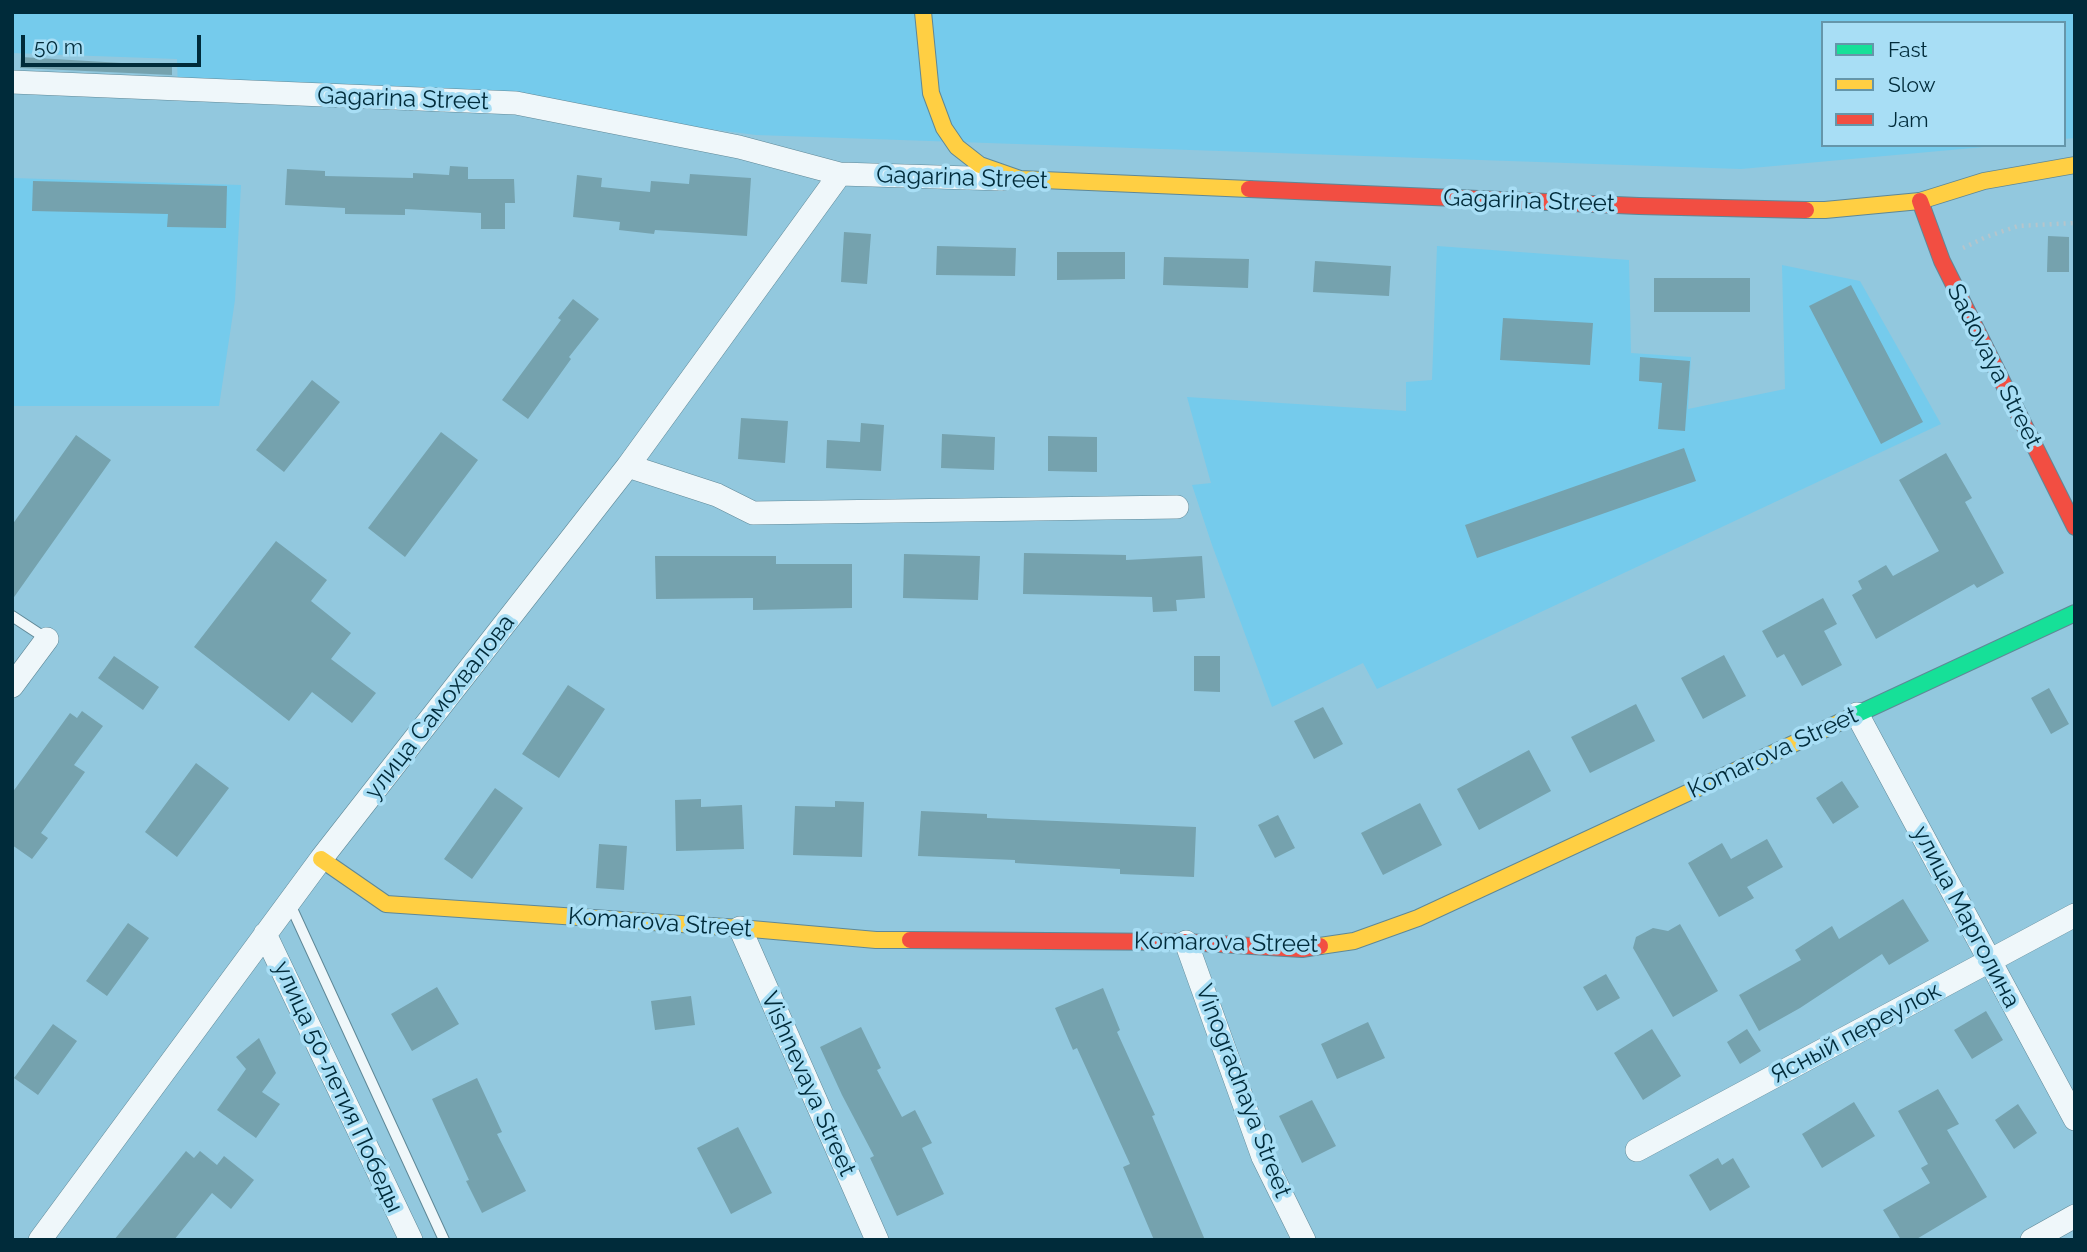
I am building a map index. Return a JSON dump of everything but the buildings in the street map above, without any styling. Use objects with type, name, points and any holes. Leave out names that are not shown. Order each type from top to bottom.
[{"type":"street","points":[[923,12],[931,93],[944,128],[957,147],[980,165],[1020,179]]},
{"type":"street","name":"Gagarina Street","points":[[12,82],[516,103],[739,147],[840,174],[1020,179],[1639,206],[1825,209],[1920,201],[1984,181],[2075,164]]},
{"type":"street","name":"улица Самохвалова","points":[[40,1240],[321,859],[628,466],[840,174]]},
{"type":"street","name":"Sadovaya Street","points":[[1920,201],[1942,261],[2075,527]]},
{"type":"street","points":[[628,466],[717,495],[753,513],[1177,507]]},
{"type":"street","name":"Komarova Street","points":[[321,859],[386,904],[876,940],[1186,942],[1303,949],[1354,941],[1418,918],[2075,613]]},
{"type":"street","points":[[12,686],[47,639]]},
{"type":"street","name":"улица Марголина","points":[[1857,714],[2075,1119]]},
{"type":"street","name":"Ясный переулок","points":[[1637,1150],[2075,915]]},
{"type":"street","name":"Vishnevaya Street","points":[[740,928],[877,1240]]},
{"type":"street","name":"улица 50-летия Победы","points":[[265,934],[411,1240]]},
{"type":"street","name":"Vinogradnaya Street","points":[[1186,942],[1264,1157],[1304,1240]]},
{"type":"street","points":[[2032,1240],[2075,1216]]},
{"type":"lane","points":[[12,616],[47,639]]},
{"type":"lane","points":[[289,902],[444,1240]]},
{"type":"path","points":[[1942,261],[1986,237],[2018,226],[2075,223]]},
{"type":"shaded area","points":[[12,12],[2075,12],[2075,138],[2066,139],[2066,21],[1821,21],[1821,147],[1984,147],[1741,169],[756,135],[467,98],[178,91],[177,59],[12,53]]},
{"type":"shaded area","points":[[12,178],[241,185],[235,300],[219,406],[12,406]]},
{"type":"shaded area","points":[[1437,246],[1629,260],[1631,353],[1691,357],[1688,409],[1785,389],[1782,265],[1860,281],[1941,424],[1377,689],[1363,663],[1272,707],[1192,485],[1211,483],[1187,397],[1406,411],[1406,382],[1432,380]]},
{"type":"traffic: fast","points":[[1849,718],[2075,613]]},
{"type":"traffic: slow","points":[[923,12],[931,93],[944,128],[957,147],[980,165],[1020,179],[1249,189]]},
{"type":"traffic: slow","points":[[1806,210],[1920,201],[1984,181],[2075,165]]},
{"type":"traffic: slow","points":[[1320,946],[1354,941],[1418,918],[1849,718]]},
{"type":"traffic: slow","points":[[321,859],[386,904],[876,940],[910,940]]},
{"type":"traffic: jam","points":[[1249,189],[1639,206],[1806,210]]},
{"type":"traffic: jam","points":[[1920,201],[1942,261],[2075,527]]},
{"type":"traffic: jam","points":[[910,940],[1186,942],[1302,949],[1320,946]]}]
